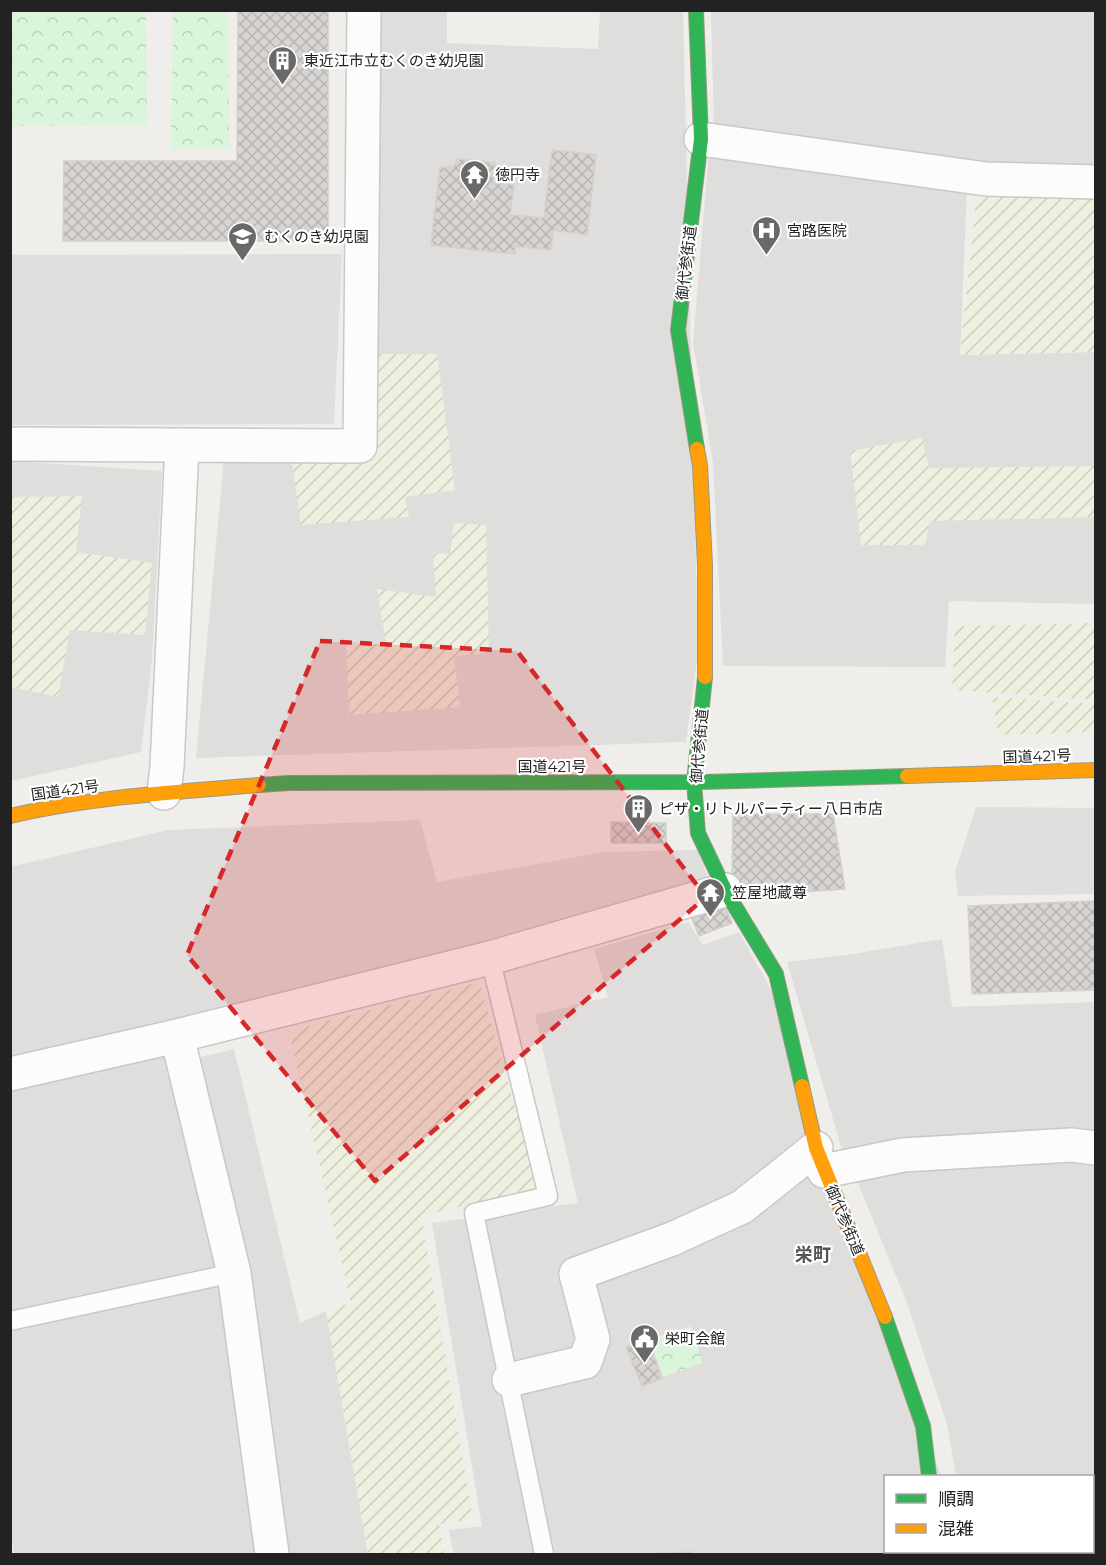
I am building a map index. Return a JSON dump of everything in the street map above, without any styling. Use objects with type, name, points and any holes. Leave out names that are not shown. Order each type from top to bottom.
[{"type":"main road","name":"御代参街道","points":[[696,10],[701,139],[678,330],[700,465],[705,565],[705,687],[694,782],[698,833],[725,890],[776,974],[820,1159],[877,1296],[923,1426],[929,1475]]},
{"type":"main road","name":"国道421号","points":[[10,816],[39,809],[164,793],[289,783],[694,782],[1095,770]]},
{"type":"street","points":[[10,444],[360,446],[364,10]]},
{"type":"street","points":[[701,139],[986,179],[1095,182]]},
{"type":"street","points":[[164,793],[182,445]]},
{"type":"street","points":[[10,1074],[177,1036],[490,957],[725,890]]},
{"type":"street","points":[[177,1036],[234,1273],[272,1554]]},
{"type":"street","points":[[509,1380],[585,1362],[593,1339],[576,1274],[672,1239],[742,1207],[820,1159],[1071,1145],[1095,1148]]},
{"type":"lane","points":[[490,957],[548,1196],[474,1213],[544,1554]]},
{"type":"lane","points":[[10,1321],[234,1273]]},
{"type":"highlighted area","points":[[320,641],[517,651],[706,897],[375,1181],[187,955]]},
{"type":"shaded area","points":[[375,11],[447,11],[447,43],[598,49],[600,11],[683,11],[698,652],[686,742],[196,758],[224,459],[366,453]]},
{"type":"shaded area","points":[[711,11],[1095,11],[1095,171],[991,168],[714,128]]},
{"type":"shaded area","points":[[709,151],[967,190],[960,355],[1095,352],[1095,604],[949,601],[945,667],[723,666],[713,462],[693,343]]},
{"type":"shaded area","points":[[342,254],[334,424],[11,425],[11,255]]},
{"type":"shaded area","points":[[10,461],[162,471],[152,660],[141,752],[11,781]]},
{"type":"shaded area","points":[[976,807],[1095,808],[1095,894],[958,896],[955,872]]},
{"type":"shaded area","points":[[420,820],[437,882],[604,852],[697,850],[711,884],[502,945],[11,1063],[10,867],[168,830]]},
{"type":"shaded area","points":[[688,922],[703,945],[739,932],[774,995],[941,1475],[884,1475],[884,1553],[948,1554],[454,1554],[449,1530],[482,1526],[432,1223],[578,1203],[535,1015],[608,997],[594,949]]},
{"type":"shaded area","points":[[942,939],[952,1007],[1095,1002],[1095,1141],[1048,1138],[842,1150],[787,962]]},
{"type":"shaded area","points":[[234,1049],[300,1323],[326,1311],[368,1554],[286,1554],[189,1060]]},
{"type":"shaded area","points":[[173,1054],[230,1281],[265,1554],[14,1554],[10,1529],[10,1087]]},
{"type":"shaded area","points":[[963,1157],[1095,1157],[1095,1554],[965,1554],[1094,1553],[1094,1475],[956,1475],[947,1424],[907,1303],[856,1178]]},
{"type":"green space","points":[[10,11],[146,11],[147,125],[11,126]]},
{"type":"green space","points":[[173,11],[227,11],[230,147],[171,150]]},
{"type":"green space","points":[[977,191],[1095,193],[1095,352],[960,355]]},
{"type":"green space","points":[[377,354],[437,354],[455,490],[405,497],[409,517],[301,525],[292,463],[372,461]]},
{"type":"green space","points":[[922,438],[929,468],[1095,466],[1095,517],[930,521],[925,545],[861,545],[850,451]]},
{"type":"green space","points":[[82,496],[76,552],[152,563],[145,635],[70,630],[58,697],[11,687],[11,497]]},
{"type":"green space","points":[[454,523],[486,525],[489,653],[454,656],[460,707],[349,715],[346,643],[386,643],[377,589],[436,597],[433,553],[450,554]]},
{"type":"green space","points":[[1095,623],[1095,700],[952,690],[955,626]]},
{"type":"green space","points":[[992,697],[1095,704],[1095,732],[998,735]]},
{"type":"green space","points":[[479,982],[538,1187],[421,1216],[473,1519],[439,1524],[444,1554],[368,1554],[326,1311],[351,1303],[289,1031]]},
{"type":"green space","points":[[690,1326],[703,1363],[663,1377],[650,1339]]},
{"type":"green space","points":[[1095,1499],[1095,1554],[1066,1554],[1094,1553]]},
{"type":"building","name":"東近江市立むくのき幼児園","points":[[238,10],[328,10],[328,241],[63,241],[64,161],[237,161]]},
{"type":"building","name":"徳円寺","points":[[552,150],[596,155],[587,235],[553,230],[551,250],[515,246],[515,254],[431,245],[440,168],[454,166],[458,159],[495,163],[493,183],[514,185],[510,215],[544,218]]},
{"type":"building","points":[[733,814],[833,814],[845,889],[740,896],[732,878]]},
{"type":"building","name":"ピザ・リトルパーティー八日市店","points":[[611,822],[666,823],[666,843],[611,843]]},
{"type":"building","name":"笠屋地蔵尊","points":[[723,901],[732,923],[699,936],[690,914]]},
{"type":"building","points":[[1096,901],[1096,990],[972,994],[968,906]]},
{"type":"building","name":"栄町会館","points":[[647,1339],[662,1378],[642,1386],[626,1347]]},
{"type":"building","points":[[692,1552],[692,1554],[645,1554]]},
{"type":"traffic: fast","points":[[696,10],[701,139],[678,330],[697,449]]},
{"type":"traffic: fast","points":[[705,677],[694,782],[698,833],[725,890],[776,974],[802,1086]]},
{"type":"traffic: fast","points":[[259,785],[704,782],[907,776]]},
{"type":"traffic: fast","points":[[885,1317],[923,1426],[929,1475]]},
{"type":"traffic: slow","points":[[697,449],[700,465],[705,565],[705,677]]},
{"type":"traffic: slow","points":[[907,776],[1096,770]]},
{"type":"traffic: slow","points":[[10,816],[102,800],[259,785]]},
{"type":"traffic: slow","points":[[802,1086],[816,1148],[885,1317]]},
{"type":"place","name":"東近江市立むくのき幼児園","points":[[283,86]]},
{"type":"place","name":"徳円寺","points":[[474,200]]},
{"type":"place","name":"宮路医院","points":[[766,256]]},
{"type":"place","name":"むくのき幼児園","points":[[243,262]]},
{"type":"place","name":"ピザ・リトルパーティー八日市店","points":[[638,834]]},
{"type":"place","name":"笠屋地蔵尊","points":[[711,918]]},
{"type":"place","name":"栄町会館","points":[[644,1364]]},
{"type":"district","name":"栄町","points":[[813,1255]]}]
